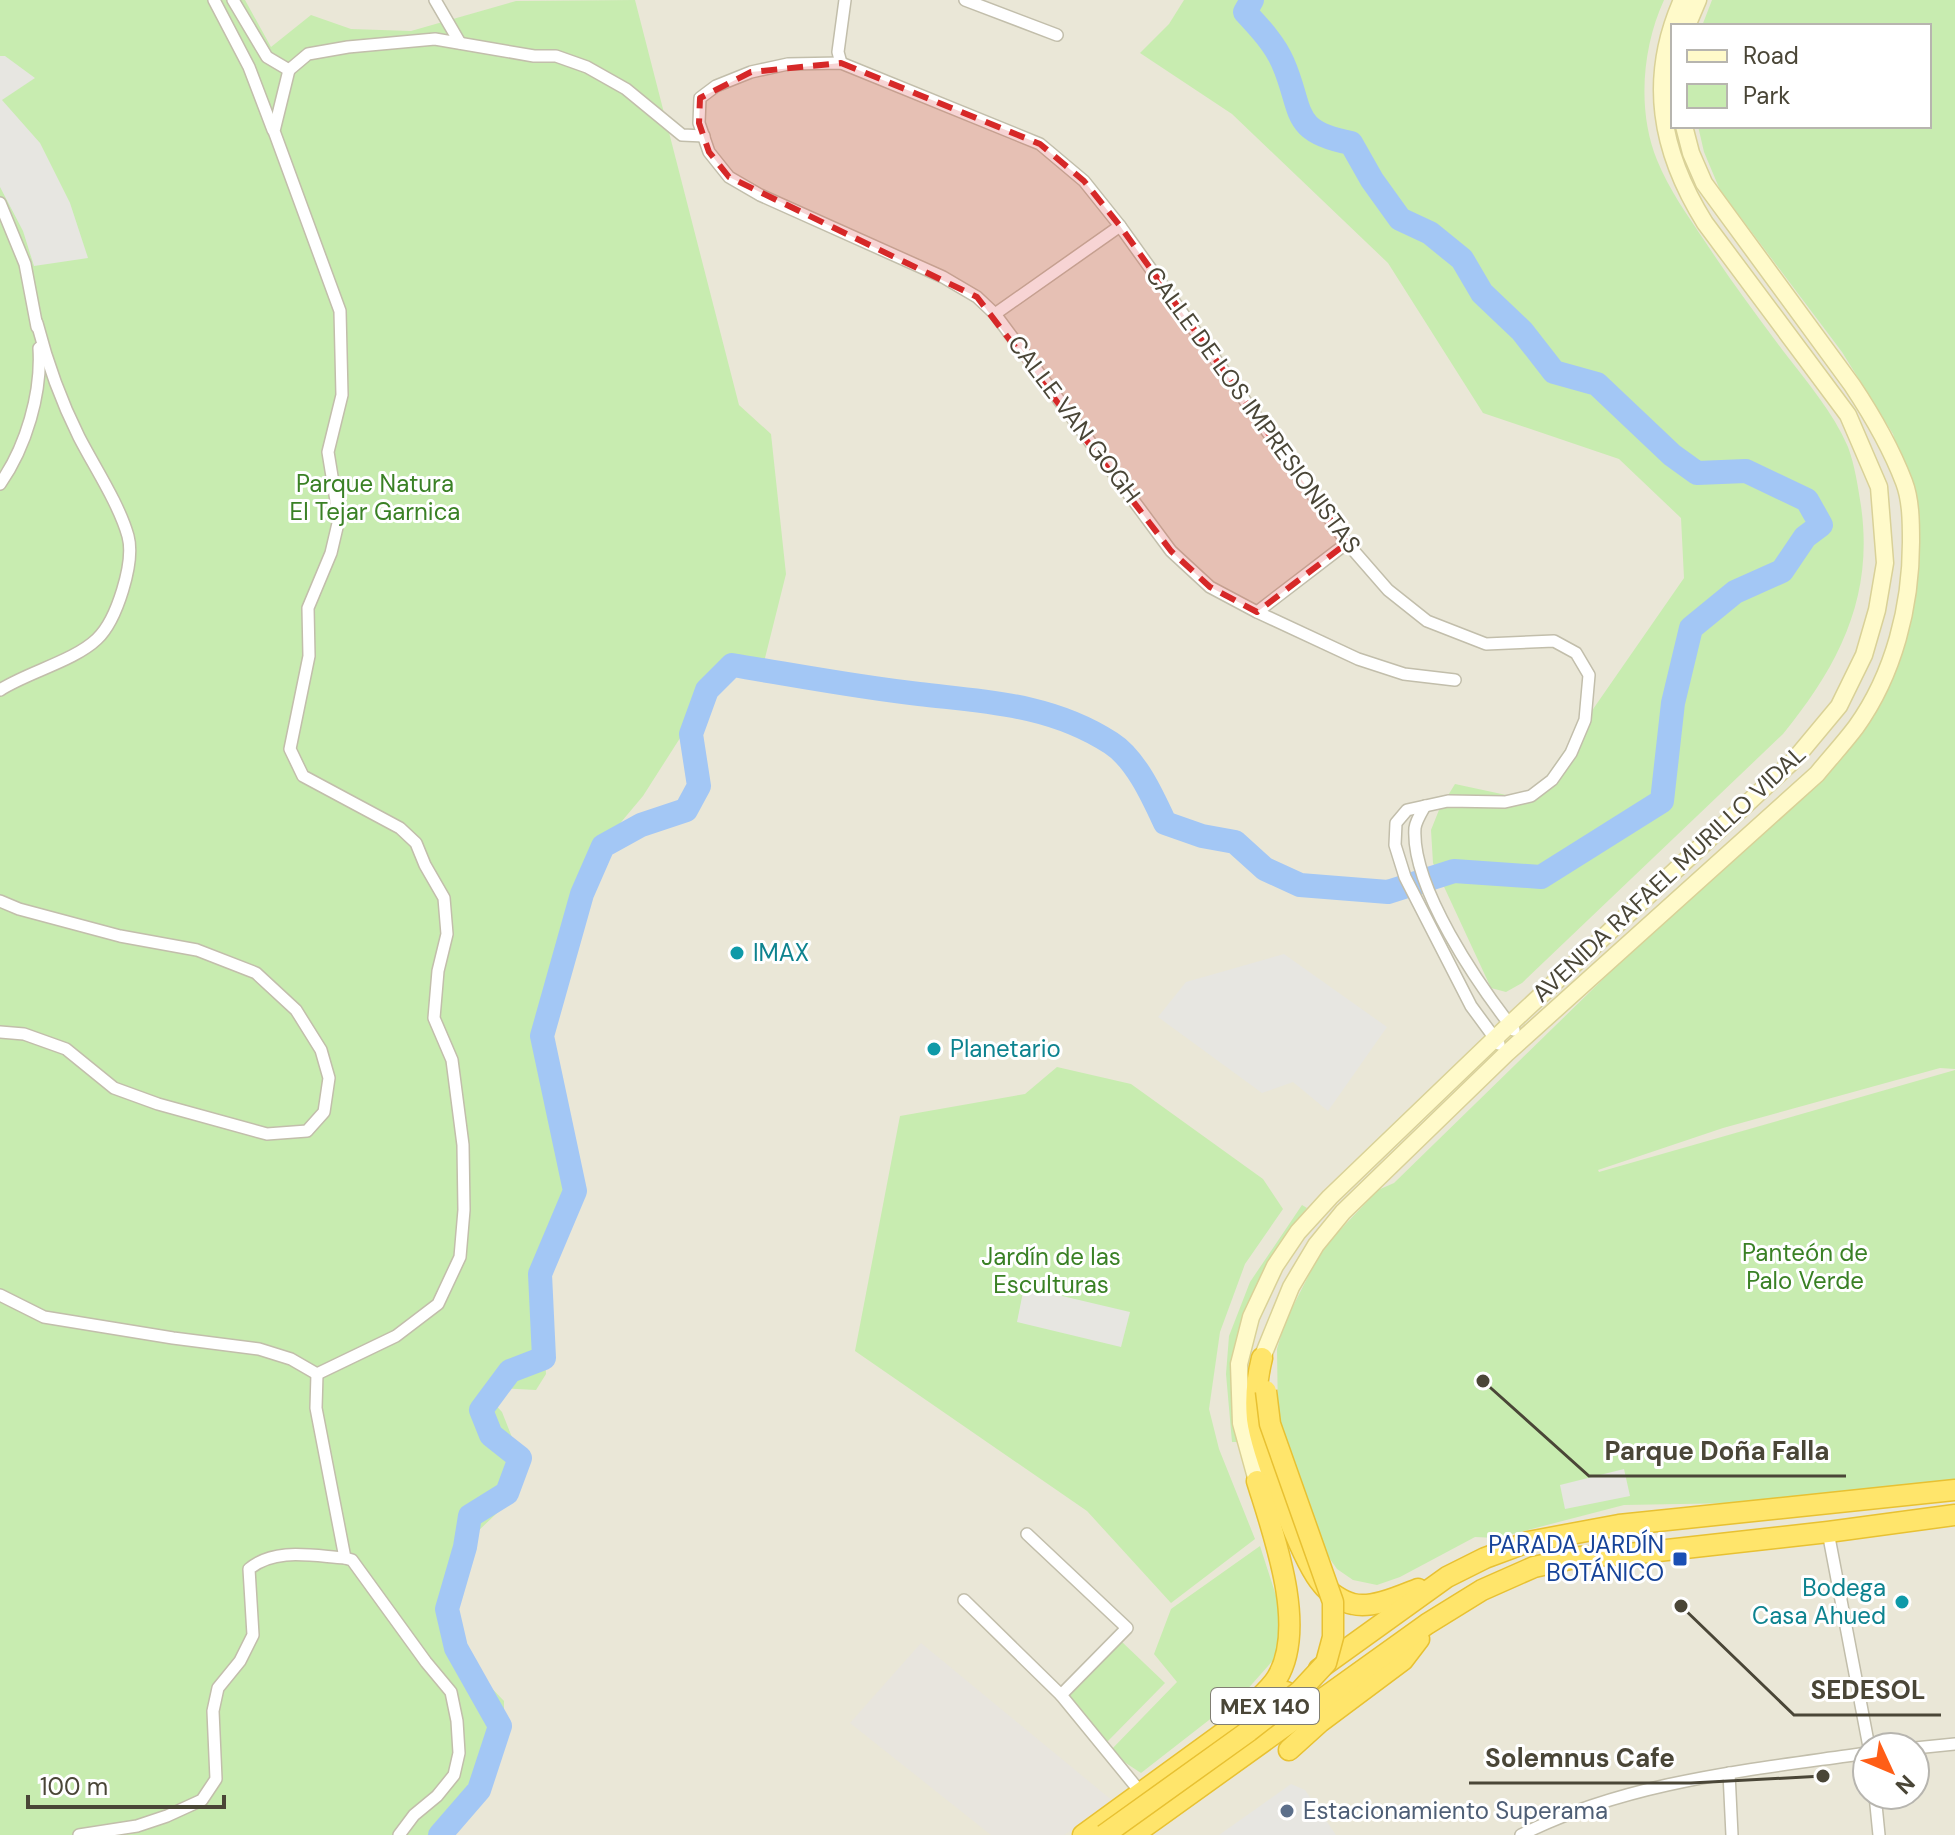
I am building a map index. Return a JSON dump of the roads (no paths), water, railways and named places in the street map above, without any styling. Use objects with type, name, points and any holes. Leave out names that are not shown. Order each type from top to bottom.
[{"type":"highway","points":[[1104,1835],[1249,1731],[1300,1691],[1326,1663],[1333,1637],[1333,1602],[1270,1424],[1262,1358]]},
{"type":"highway","points":[[1262,1358],[1256,1387],[1257,1418],[1262,1441],[1300,1546],[1321,1584],[1340,1599],[1353,1604],[1368,1604],[1404,1595],[1447,1577]]},
{"type":"highway","points":[[1230,1728],[1276,1679],[1284,1662],[1290,1626],[1277,1546],[1257,1481]]},
{"type":"highway","name":"MEX 140","points":[[1083,1835],[1447,1577],[1513,1547],[1566,1533],[1768,1508],[1955,1490]]},
{"type":"highway","name":"MEX 140","points":[[1133,1835],[1427,1624],[1482,1590],[1534,1567],[1579,1557],[1828,1532],[1955,1515]]},
{"type":"highway","points":[[1289,1750],[1320,1722],[1403,1660],[1427,1624]]},
{"type":"main road","name":"AVENIDA RAFAEL MURILLO VIDAL","points":[[1674,24],[1682,0]]},
{"type":"main road","points":[[1688,24],[1698,0]]},
{"type":"main road","name":"AVENIDA RAFAEL MURILLO VIDAL","points":[[1257,1481],[1241,1423],[1239,1364],[1251,1317],[1275,1266],[1298,1232],[1319,1207],[1509,1025],[1794,760],[1839,706],[1864,655],[1877,610],[1885,563],[1879,487],[1848,415],[1705,223],[1687,194],[1673,162],[1663,125],[1661,92],[1664,53],[1671,32]]},
{"type":"main road","name":"AVENIDA RAFAEL MURILLO VIDAL","points":[[1262,1358],[1291,1287],[1330,1227],[1364,1190],[1507,1053],[1817,774],[1857,726],[1884,676],[1903,624],[1911,575],[1911,524],[1905,484],[1872,415],[1852,385],[1704,183],[1685,128]]},
{"type":"street","points":[[214,0],[249,67],[340,311],[342,395],[328,452],[339,519],[331,553],[308,608],[309,656],[290,749],[303,776],[408,835],[416,843],[444,898],[447,934],[438,971],[434,1018],[452,1060],[463,1145],[464,1210],[460,1257],[438,1304],[396,1336],[317,1374]]},
{"type":"street","points":[[233,0],[267,57],[289,70]]},
{"type":"street","points":[[435,0],[460,43]]},
{"type":"street","points":[[841,63],[838,52],[845,0]]},
{"type":"street","points":[[965,0],[1057,35]]},
{"type":"street","points":[[274,131],[289,70],[308,54],[435,39],[534,56],[556,56],[577,63],[626,89],[682,135],[704,136]]},
{"type":"street","name":"CALLE DE LOS IMPRESIONISTAS","points":[[700,98],[716,86],[751,72],[788,64],[841,63],[1040,144],[1084,181],[1120,226],[1347,543],[1388,590],[1427,621],[1486,644],[1554,641],[1576,653],[1589,675],[1585,720],[1571,753],[1552,780],[1531,796],[1505,802],[1448,801],[1425,806]]},
{"type":"street","name":"CALLE VAN GOGH","points":[[700,98],[699,123],[709,152],[729,177],[760,195],[943,277],[977,297],[995,314],[1171,551],[1210,587],[1358,659],[1404,674],[1455,680]]},
{"type":"street","points":[[0,203],[25,264],[48,364],[128,537],[129,566],[117,607],[98,638],[0,690]]},
{"type":"street","points":[[995,314],[1120,226]]},
{"type":"street","points":[[0,484],[13,465],[34,405],[39,355],[37,323]]},
{"type":"street","points":[[1257,612],[1347,543]]},
{"type":"street","points":[[1425,806],[1415,825],[1418,868],[1474,978],[1521,1040]]},
{"type":"street","points":[[1425,806],[1407,810],[1396,823],[1397,858],[1476,1016],[1507,1053]]},
{"type":"street","points":[[0,901],[120,936],[197,950],[256,973],[296,1010],[321,1050],[329,1078],[324,1112],[307,1131],[267,1134],[158,1104],[114,1088],[66,1049],[24,1034],[0,1032]]},
{"type":"street","points":[[1460,985],[1474,978]]},
{"type":"street","points":[[0,1295],[44,1317],[259,1349],[291,1359],[317,1374]]},
{"type":"street","points":[[317,1374],[316,1408],[345,1558]]},
{"type":"street","points":[[1828,1532],[1866,1731]]},
{"type":"street","points":[[1027,1534],[1127,1628],[1061,1695]]},
{"type":"street","points":[[79,1835],[137,1826],[202,1800],[216,1779],[213,1711],[218,1688],[240,1661],[253,1635],[249,1569],[261,1559],[276,1555],[352,1560],[451,1692],[459,1753],[454,1775],[437,1796],[414,1815],[399,1835]]},
{"type":"street","points":[[964,1600],[1061,1695],[1142,1794]]},
{"type":"street","points":[[1931,1746],[1955,1744]]},
{"type":"street","points":[[1521,1835],[1626,1793],[1729,1773],[1851,1755]]},
{"type":"street","points":[[1729,1773],[1732,1835]]},
{"type":"street","points":[[1877,1811],[1879,1835]]},
{"type":"waterway","points":[[440,1835],[479,1790],[500,1726],[456,1648],[447,1609],[465,1547],[470,1516],[507,1493],[520,1458],[491,1435],[481,1410],[510,1371],[544,1358],[540,1274],[575,1191],[542,1036],[582,894],[603,846],[641,825],[686,810],[699,786],[691,734],[707,690],[732,665],[872,688],[994,703],[1042,712],[1065,720],[1120,750],[1143,779],[1165,823],[1202,836],[1235,842],[1265,869],[1300,885],[1388,892],[1454,871],[1541,877],[1662,801],[1673,703],[1691,628],[1735,592],[1782,571],[1805,537],[1821,525],[1807,500],[1746,471],[1697,473],[1672,455],[1597,384],[1554,372],[1522,331],[1482,293],[1462,259],[1430,233],[1400,219],[1351,143],[1331,138],[1308,125],[1297,106],[1280,56],[1245,12],[1252,0]]},
{"type":"place","name":"IMAX","points":[[737,953]]},
{"type":"place","name":"Planetario","points":[[934,1049]]},
{"type":"place","name":"Parque Doña Falla","points":[[1483,1381]]},
{"type":"place","name":"PARADA JARDÍN BOTÁNICO","points":[[1680,1559]]},
{"type":"place","name":"Bodega Casa Ahued","points":[[1902,1602]]},
{"type":"place","name":"SEDESOL","points":[[1681,1606]]},
{"type":"place","name":"Solemnus Cafe","points":[[1823,1776]]},
{"type":"place","name":"Estacionamiento Superama","points":[[1287,1811]]},
{"type":"park label","name":"Parque Natura El Tejar Garnica","points":[[375,498]]},
{"type":"park label","name":"Panteón de Palo Verde","points":[[1805,1267]]},
{"type":"park label","name":"Jardín de las Esculturas","points":[[1051,1271]]}]
